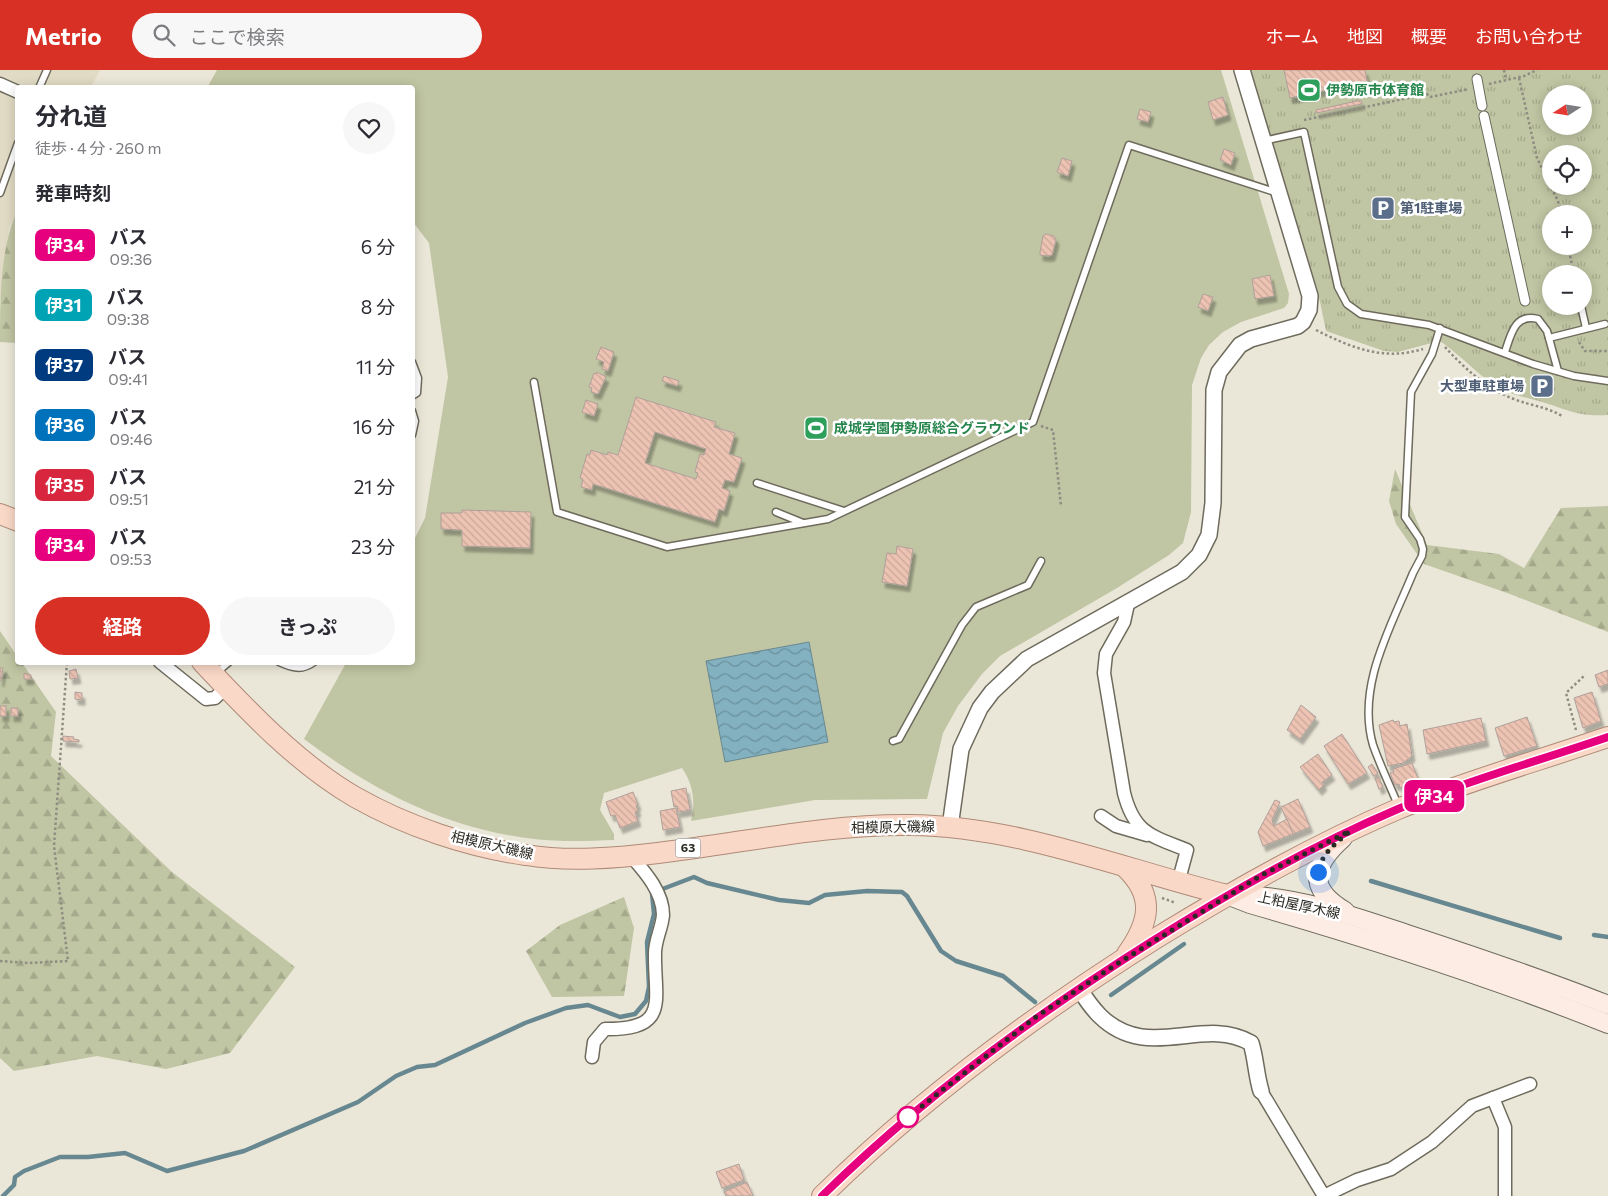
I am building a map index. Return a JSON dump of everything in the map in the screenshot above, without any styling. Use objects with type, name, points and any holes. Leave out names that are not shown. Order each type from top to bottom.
[{"type":"main road","points":[[0,514],[15,520]]},
{"type":"main road","name":"相模原大磯線","points":[[217,672],[300,757],[354,796],[407,822],[464,841],[527,856],[587,858],[631,856],[805,830],[910,825],[950,827],[1045,845],[1227,895]]},
{"type":"main road","points":[[822,1196],[857,1162],[908,1118],[1036,1017],[1227,895],[1281,865],[1400,809],[1608,737]]},
{"type":"main road","points":[[1350,831],[1328,851],[1320,862],[1318,872],[1325,895],[1334,904],[1357,917]]},
{"type":"main road","points":[[1123,960],[1142,933],[1147,910],[1139,882],[1126,868]]},
{"type":"main road","name":"上粕屋厚木線","points":[[1227,895],[1265,896],[1357,917],[1531,974],[1608,1005]]},
{"type":"main road","name":"上粕屋厚木線","points":[[1227,895],[1250,904],[1403,950],[1538,996],[1608,1024]]},
{"type":"street","points":[[950,827],[961,749],[980,708],[992,692],[1027,659],[1182,572],[1193,563],[1205,546],[1213,503],[1214,390],[1224,363],[1240,346],[1251,339],[1298,326],[1306,318],[1310,296],[1242,70]]},
{"type":"street","points":[[1477,83],[1482,106]]},
{"type":"street","points":[[0,84],[15,91]]},
{"type":"street","points":[[1484,116],[1525,301]]},
{"type":"street","points":[[1128,604],[1124,622],[1106,654],[1104,673],[1128,810],[1135,821],[1150,835]]},
{"type":"street","points":[[164,665],[206,699],[215,698],[217,672]]},
{"type":"street","points":[[1101,816],[1116,826],[1150,835],[1187,850],[1178,883]]},
{"type":"street","points":[[592,1057],[594,1042],[605,1029],[628,1030],[645,1022],[657,1009],[658,990],[655,951],[663,915],[660,898],[653,884],[631,856]]},
{"type":"street","points":[[1079,988],[1100,1016],[1116,1029],[1135,1036],[1152,1039],[1223,1034],[1240,1037],[1251,1043],[1261,1091],[1324,1196],[1357,1180],[1391,1169],[1432,1142],[1472,1106],[1530,1084]]},
{"type":"street","points":[[1493,1098],[1505,1127],[1505,1196]]},
{"type":"lane","points":[[40,85],[47,70]]},
{"type":"lane","points":[[1263,141],[1304,132],[1338,287],[1347,304],[1353,309],[1370,317],[1406,320],[1440,328],[1574,376],[1608,380]]},
{"type":"lane","points":[[534,382],[556,512],[667,547],[828,519],[1033,422],[1129,145],[1278,193]]},
{"type":"lane","points":[[0,193],[15,151]]},
{"type":"lane","points":[[1583,315],[1586,328]]},
{"type":"lane","points":[[1505,352],[1515,326],[1520,320],[1527,317],[1543,322],[1558,371]]},
{"type":"lane","points":[[1549,338],[1605,324]]},
{"type":"lane","points":[[1400,809],[1373,744],[1368,714],[1369,686],[1413,573],[1422,556],[1420,539],[1406,517],[1411,392],[1432,354],[1440,328]]},
{"type":"lane","points":[[415,370],[418,378],[417,393],[415,394]]},
{"type":"lane","points":[[757,482],[844,511]]},
{"type":"lane","points":[[776,512],[804,523]]},
{"type":"lane","points":[[893,741],[899,739],[962,625],[976,607],[1028,585],[1041,560]]},
{"type":"lane","points":[[286,665],[303,669],[309,665]]},
{"type":"path","points":[[1504,70],[1506,80]]},
{"type":"path","points":[[1298,122],[1427,94],[1430,97],[1477,83],[1519,78],[1537,70]]},
{"type":"path","points":[[1519,78],[1536,158],[1559,205]]},
{"type":"path","points":[[1576,331],[1585,351],[1608,351]]},
{"type":"path","points":[[1033,422],[1052,430],[1061,506]]},
{"type":"path","points":[[0,961],[28,963],[68,961],[54,846],[67,665]]},
{"type":"path","points":[[1578,736],[1566,693],[1584,675]]},
{"type":"path","points":[[1156,896],[1176,903]]},
{"type":"shaded area","points":[[0,70],[100,70],[92,85],[15,85],[15,215],[9,228],[0,302]]},
{"type":"green space","name":"成城学園伊勢原総合グラウンド","points":[[217,70],[1221,70],[1289,294],[1288,303],[1284,308],[1241,322],[1223,332],[1209,345],[1201,358],[1192,385],[1191,512],[1183,543],[1169,555],[1117,588],[1000,656],[982,674],[958,706],[943,733],[927,799],[815,800],[691,821],[693,800],[691,787],[682,768],[604,793],[600,810],[614,834],[614,840],[554,841],[502,834],[441,817],[412,805],[357,775],[304,739],[345,665],[415,665],[415,538],[425,518],[448,377],[429,243],[415,225],[415,85],[209,85]]},
{"type":"green space","points":[[1251,70],[1608,70],[1608,415],[1589,415],[1574,412],[1504,390],[1492,384],[1449,347],[1439,341],[1398,352],[1384,351],[1326,331],[1320,302]]},
{"type":"green space","points":[[15,216],[15,343],[0,342],[2,275],[11,226]]},
{"type":"green space","points":[[1395,469],[1427,545],[1499,554],[1524,568],[1561,508],[1608,506],[1608,632],[1510,594],[1424,564],[1396,524],[1389,501]]},
{"type":"green space","points":[[0,631],[15,653],[15,665],[23,665],[56,712],[51,756],[172,872],[295,967],[230,1053],[166,1069],[97,1056],[14,1071],[0,1058]]},
{"type":"green space","points":[[624,897],[634,928],[624,996],[552,997],[526,951],[560,925]]},
{"type":"water","points":[[809,642],[828,742],[725,762],[706,661]]},
{"type":"building","name":"伊勢原市体育館","points":[[1284,70],[1365,70],[1367,81],[1290,98]]},
{"type":"building","points":[[1223,97],[1228,115],[1213,120],[1208,102]]},
{"type":"building","points":[[1361,100],[1362,104],[1316,113],[1316,110]]},
{"type":"building","points":[[1140,109],[1151,112],[1148,122],[1137,119]]},
{"type":"building","points":[[1224,149],[1235,153],[1231,165],[1220,160]]},
{"type":"building","points":[[1062,158],[1072,161],[1068,176],[1057,172]]},
{"type":"building","points":[[1046,234],[1054,236],[1056,240],[1052,255],[1048,256],[1040,255],[1043,236]]},
{"type":"building","points":[[1270,275],[1274,296],[1255,299],[1252,279]]},
{"type":"building","points":[[1203,294],[1213,297],[1208,311],[1198,307]]},
{"type":"building","points":[[601,347],[614,352],[608,371],[602,369],[604,362],[596,359]]},
{"type":"building","points":[[597,372],[606,377],[598,394],[591,392],[592,388],[589,387],[594,373],[596,374]]},
{"type":"building","points":[[664,376],[679,381],[677,386],[662,381]]},
{"type":"building","points":[[636,397],[716,422],[714,427],[735,433],[729,454],[742,458],[734,482],[725,480],[722,488],[730,491],[724,511],[719,509],[715,522],[593,484],[592,490],[581,487],[583,479],[580,478],[587,454],[590,455],[591,450],[607,455],[608,452],[618,455]],"holes":[[[655,432],[706,449],[704,455],[700,454],[695,472],[698,473],[696,479],[645,463]]]},
{"type":"building","points":[[586,400],[598,404],[594,416],[582,412]]},
{"type":"building","points":[[462,510],[531,512],[530,548],[462,546],[462,530],[441,529],[441,513],[462,513]]},
{"type":"building","points":[[897,546],[913,549],[907,586],[882,582],[887,553],[896,554]]},
{"type":"building","points":[[0,668],[3,668],[1,681],[0,681]]},
{"type":"building","points":[[76,669],[78,678],[70,679],[69,671]]},
{"type":"building","points":[[1608,670],[1608,684],[1599,687],[1595,675]]},
{"type":"building","points":[[24,673],[31,675],[31,679],[24,679]]},
{"type":"building","points":[[75,692],[82,693],[82,700],[75,699]]},
{"type":"building","points":[[1592,692],[1601,721],[1583,728],[1574,698]]},
{"type":"building","points":[[1301,705],[1316,717],[1300,739],[1287,730]]},
{"type":"building","points":[[0,706],[6,706],[6,716],[0,716]]},
{"type":"building","points":[[11,708],[18,708],[18,716],[11,716]]},
{"type":"building","points":[[1527,717],[1537,746],[1504,756],[1495,728]]},
{"type":"building","points":[[1481,718],[1486,741],[1427,754],[1423,730]]},
{"type":"building","points":[[1393,720],[1394,722],[1399,721],[1400,726],[1407,724],[1412,756],[1403,763],[1388,766],[1379,725]]},
{"type":"building","points":[[1342,734],[1367,773],[1348,784],[1324,746]]},
{"type":"building","points":[[63,736],[74,737],[73,739],[79,740],[79,742],[63,741]]},
{"type":"building","points":[[1318,754],[1332,775],[1322,782],[1324,785],[1319,790],[1300,767]]},
{"type":"building","points":[[1412,763],[1419,781],[1400,788],[1399,784],[1395,785],[1390,773],[1394,772],[1393,769]]},
{"type":"building","points":[[1372,764],[1378,773],[1374,776],[1368,767]]},
{"type":"building","points":[[1375,778],[1379,778],[1383,787],[1379,789]]},
{"type":"building","points":[[686,788],[690,810],[678,812],[677,806],[674,807],[671,791]]},
{"type":"building","points":[[633,792],[638,805],[636,806],[638,811],[635,812],[638,821],[620,828],[615,815],[611,816],[606,802]]},
{"type":"building","points":[[1298,799],[1310,827],[1293,834],[1281,807]]},
{"type":"building","points":[[1275,800],[1280,802],[1272,820],[1274,826],[1287,819],[1293,834],[1263,846],[1258,832]]},
{"type":"building","points":[[676,808],[680,827],[663,830],[660,811]]},
{"type":"building","points":[[739,1164],[744,1180],[722,1188],[716,1172]]},
{"type":"building","points":[[747,1182],[753,1196],[726,1196],[724,1192]]},
{"type":"waterway","points":[[3,1196],[14,1185],[15,1177],[24,1171],[60,1157],[88,1157],[125,1153],[167,1171],[244,1151],[358,1102],[396,1076],[417,1067],[435,1065],[525,1023],[566,1008],[588,1005],[620,1017],[635,1014],[646,1001],[649,987],[647,942],[654,914],[652,893],[694,877],[707,883],[779,900],[809,903],[825,895],[867,891],[902,892],[907,896],[941,951],[956,961],[1003,976],[1035,1002]]},
{"type":"waterway","points":[[1371,881],[1560,938]]},
{"type":"waterway","points":[[1594,935],[1608,937]]},
{"type":"waterway","points":[[1111,995],[1184,944]]},
{"type":"bus line","name":"伊34","points":[[822,1196],[857,1162],[908,1118],[1036,1017],[1227,895],[1311,850],[1400,809],[1608,737]]},
{"type":"place","name":"伊勢原市体育館","points":[[1309,90]]},
{"type":"place","name":"第1駐車場","points":[[1383,208]]},
{"type":"place","name":"大型車駐車場","points":[[1542,386]]},
{"type":"place","name":"成城学園伊勢原総合グラウンド","points":[[816,428]]},
{"type":"route","points":[[908,1117],[1036,1017],[1079,988],[1227,895],[1262,875],[1350,831],[1328,851],[1320,862],[1318,872]]}]
